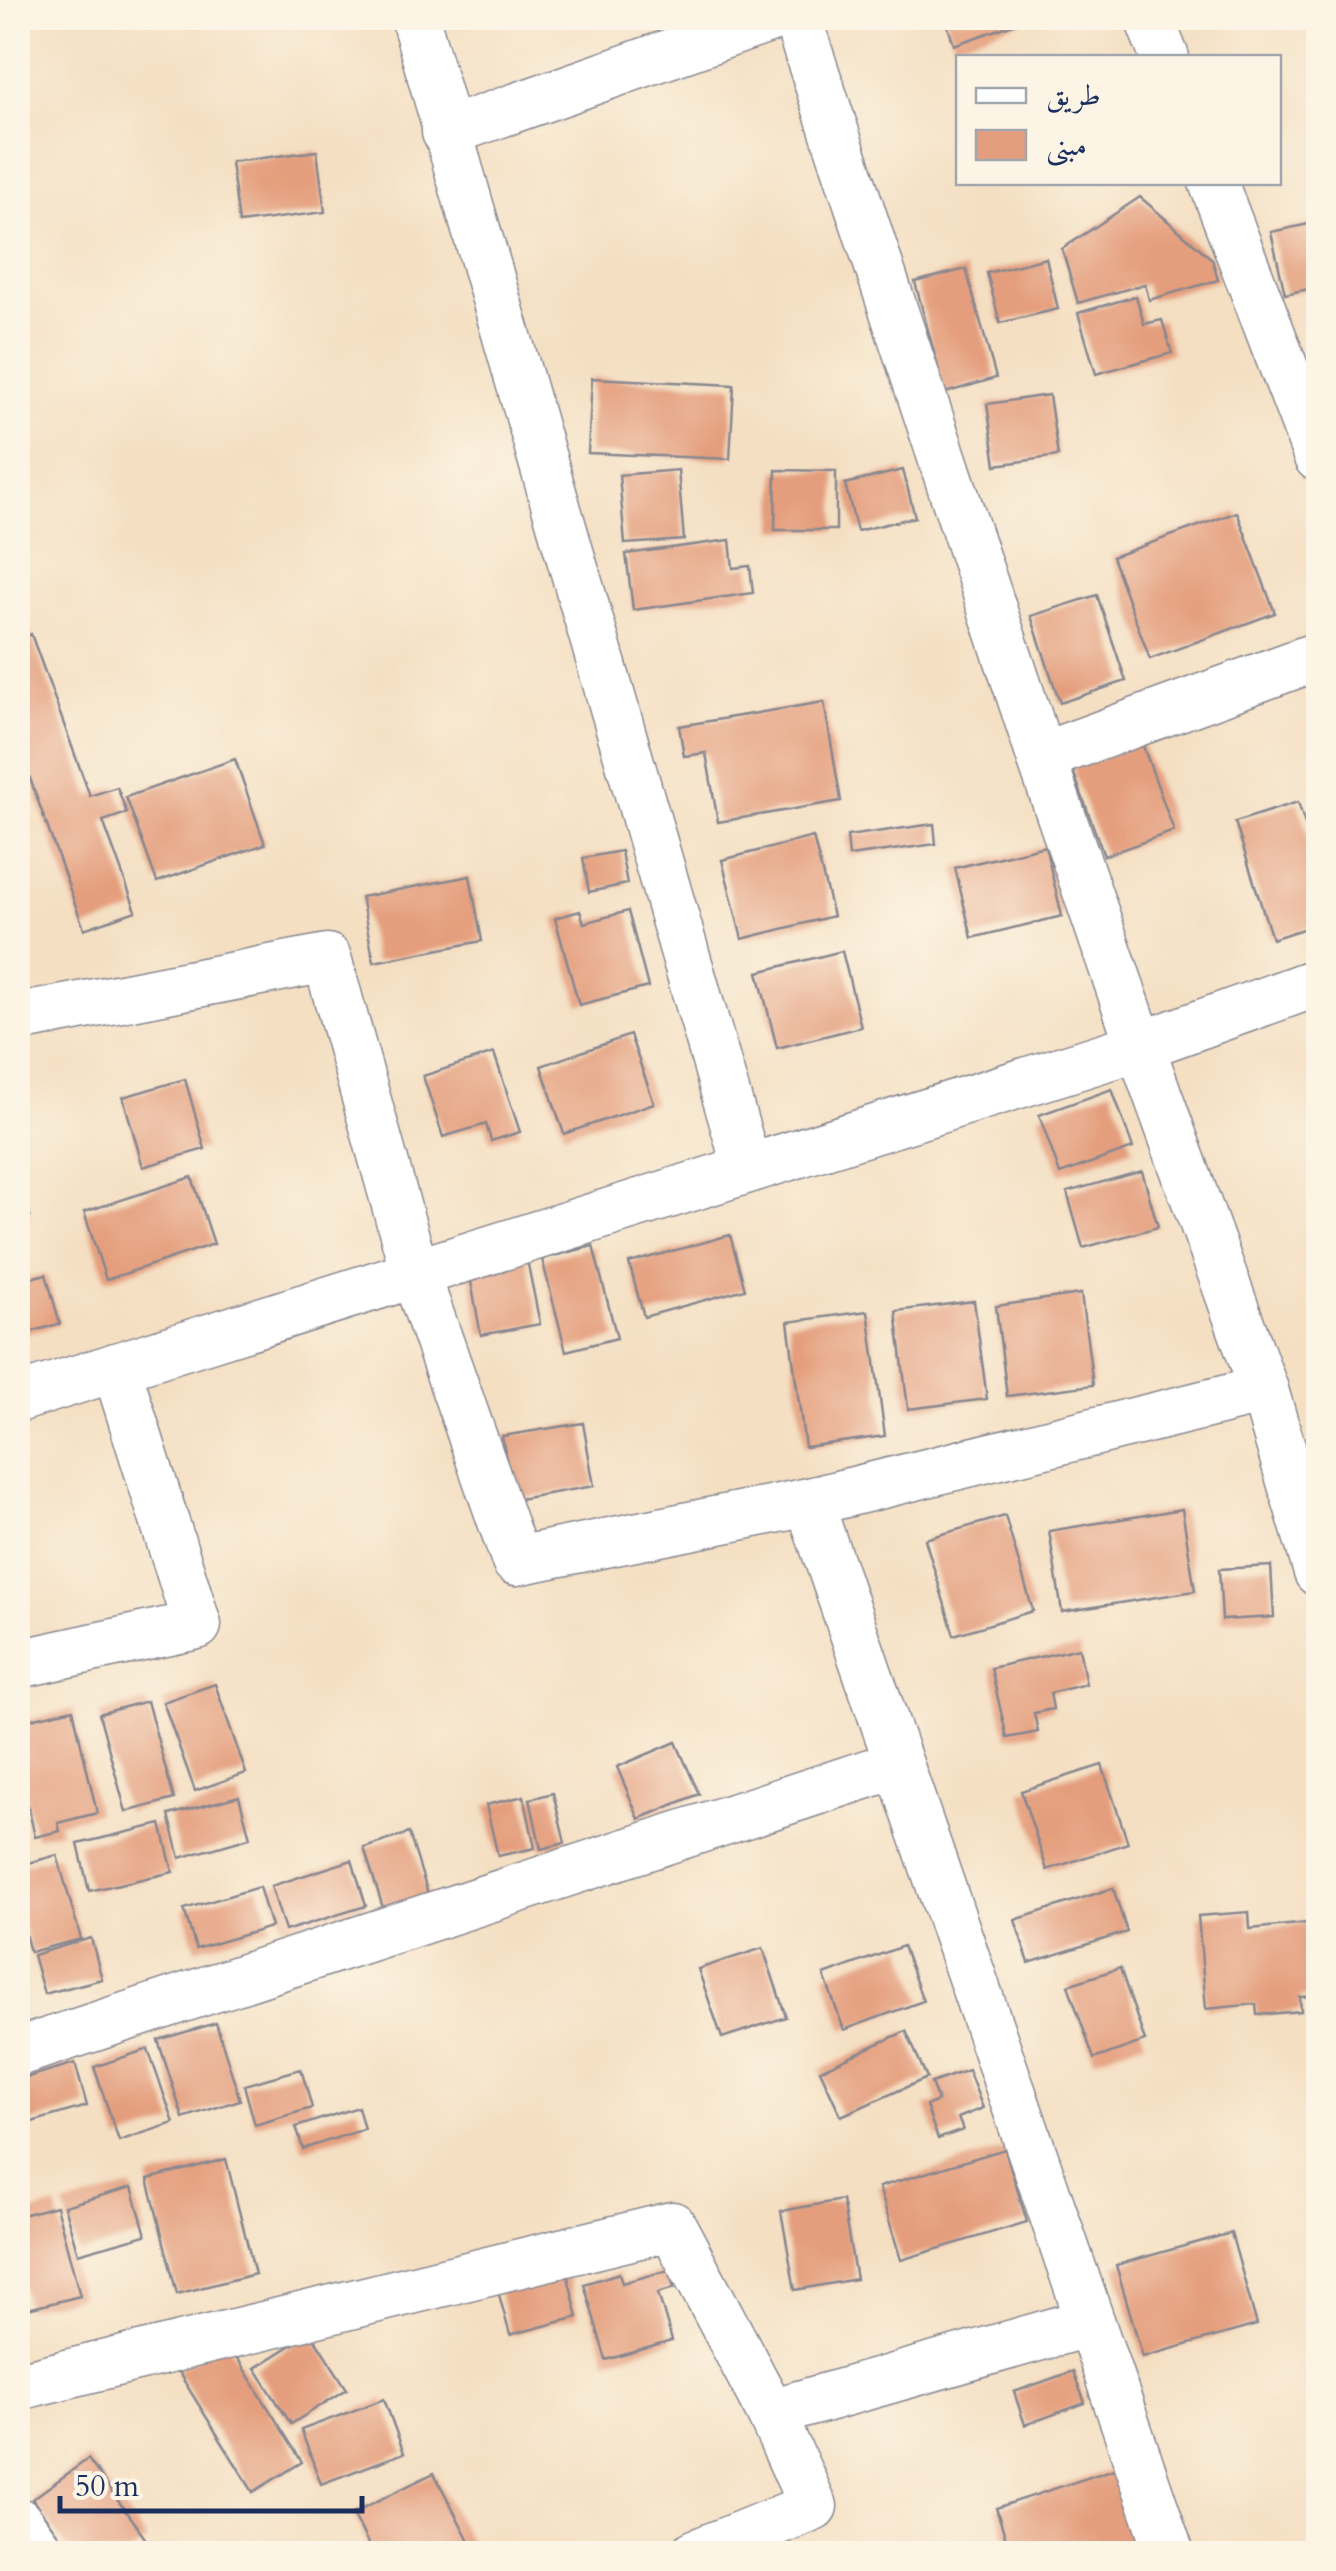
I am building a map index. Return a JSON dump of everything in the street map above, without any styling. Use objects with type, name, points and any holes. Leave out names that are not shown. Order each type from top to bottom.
[{"type":"street","points":[[416,18],[747,1168]]},
{"type":"street","points":[[446,132],[771,18]]},
{"type":"street","points":[[797,18],[1041,757],[1264,1390],[1318,1572]]},
{"type":"street","points":[[1149,18],[1163,55]]},
{"type":"street","points":[[1214,185],[1318,456]]},
{"type":"street","points":[[1041,757],[1318,656]]},
{"type":"street","points":[[18,1018],[326,958],[415,1273],[516,1561],[808,1502],[1264,1390]]},
{"type":"street","points":[[18,1398],[1140,1046],[1318,982]]},
{"type":"street","points":[[18,1664],[197,1625],[116,1367]]},
{"type":"street","points":[[808,1502],[1170,2554]]},
{"type":"street","points":[[18,2052],[898,1764]]},
{"type":"street","points":[[18,2386],[672,2226],[770,2413],[813,2506],[695,2554]]},
{"type":"street","points":[[770,2413],[1090,2322]]},
{"type":"street","points":[[18,2522],[41,2554]]},
{"type":"building","points":[[945,18],[1031,18],[954,45]]},
{"type":"building","points":[[317,151],[325,212],[239,223],[231,162]]},
{"type":"building","points":[[1140,197],[1212,259],[1218,280],[1149,300],[1145,284],[1078,303],[1062,249]]},
{"type":"building","points":[[1318,222],[1318,287],[1285,294],[1271,232]]},
{"type":"building","points":[[1046,258],[1058,309],[1000,323],[987,273]]},
{"type":"building","points":[[966,269],[996,378],[945,393],[915,282]]},
{"type":"building","points":[[1136,296],[1144,324],[1162,320],[1172,353],[1096,374],[1078,313]]},
{"type":"building","points":[[592,378],[734,385],[730,459],[588,453]]},
{"type":"building","points":[[1049,395],[1058,456],[996,465],[987,404]]},
{"type":"building","points":[[678,470],[684,540],[625,544],[619,475]]},
{"type":"building","points":[[776,470],[836,471],[836,530],[775,530]]},
{"type":"building","points":[[903,470],[915,517],[857,531],[845,484]]},
{"type":"building","points":[[1237,512],[1275,613],[1150,659],[1112,557]]},
{"type":"building","points":[[730,540],[733,568],[750,566],[753,593],[633,610],[626,554]]},
{"type":"building","points":[[1097,595],[1126,681],[1060,703],[1031,616]]},
{"type":"building","points":[[31,634],[90,796],[117,787],[127,813],[103,821],[136,911],[84,929],[18,745],[18,639]]},
{"type":"building","points":[[824,702],[841,801],[718,822],[706,753],[684,756],[679,726]]},
{"type":"building","points":[[1142,743],[1174,831],[1104,856],[1072,768]]},
{"type":"building","points":[[235,759],[265,844],[157,882],[126,797]]},
{"type":"building","points":[[1298,802],[1318,866],[1318,924],[1272,939],[1235,822]]},
{"type":"building","points":[[934,824],[936,844],[849,856],[847,836]]},
{"type":"building","points":[[813,837],[833,916],[742,939],[722,860]]},
{"type":"building","points":[[1045,846],[1062,916],[972,938],[955,868]]},
{"type":"building","points":[[621,851],[627,884],[589,892],[583,858]]},
{"type":"building","points":[[470,876],[482,941],[374,962],[361,897]]},
{"type":"building","points":[[580,911],[584,923],[628,911],[648,987],[579,1005],[555,918]]},
{"type":"building","points":[[842,951],[861,1027],[777,1048],[758,972]]},
{"type":"building","points":[[630,1035],[654,1103],[564,1134],[541,1066]]},
{"type":"building","points":[[494,1053],[520,1132],[491,1141],[486,1124],[443,1137],[423,1076]]},
{"type":"building","points":[[185,1079],[205,1149],[143,1167],[123,1097]]},
{"type":"building","points":[[1112,1089],[1133,1148],[1060,1174],[1039,1115]]},
{"type":"building","points":[[1142,1171],[1158,1227],[1083,1248],[1067,1192]]},
{"type":"building","points":[[192,1177],[214,1244],[106,1280],[84,1212]]},
{"type":"building","points":[[18,1180],[30,1216],[18,1219]]},
{"type":"building","points":[[730,1235],[745,1289],[644,1317],[629,1263]]},
{"type":"building","points":[[593,1246],[617,1338],[566,1351],[542,1259]]},
{"type":"building","points":[[526,1255],[540,1324],[481,1335],[468,1266]]},
{"type":"building","points":[[46,1274],[60,1324],[18,1335],[18,1281]]},
{"type":"building","points":[[1081,1294],[1093,1385],[1007,1396],[996,1306]]},
{"type":"building","points":[[974,1301],[987,1399],[908,1409],[896,1311]]},
{"type":"building","points":[[868,1311],[885,1436],[805,1447],[788,1322]]},
{"type":"building","points":[[583,1423],[594,1486],[513,1500],[502,1436]]},
{"type":"building","points":[[1182,1509],[1195,1591],[1062,1612],[1049,1531]]},
{"type":"building","points":[[1005,1516],[1033,1611],[954,1635],[925,1539]]},
{"type":"building","points":[[1271,1566],[1274,1617],[1222,1620],[1219,1569]]},
{"type":"building","points":[[1079,1648],[1086,1684],[1050,1693],[1053,1709],[1034,1713],[1038,1732],[1007,1738],[991,1668]]},
{"type":"building","points":[[215,1684],[246,1773],[195,1791],[163,1702]]},
{"type":"building","points":[[147,1701],[174,1799],[126,1812],[99,1714]]},
{"type":"building","points":[[73,1709],[97,1813],[58,1823],[60,1831],[35,1837],[18,1761],[18,1722]]},
{"type":"building","points":[[676,1742],[699,1794],[639,1819],[617,1767]]},
{"type":"building","points":[[1102,1765],[1128,1843],[1047,1870],[1021,1791]]},
{"type":"building","points":[[553,1793],[565,1843],[541,1849],[530,1799]]},
{"type":"building","points":[[239,1796],[250,1838],[180,1858],[169,1815]]},
{"type":"building","points":[[524,1796],[535,1848],[498,1856],[486,1805]]},
{"type":"building","points":[[161,1824],[173,1872],[89,1891],[78,1844]]},
{"type":"building","points":[[409,1833],[429,1897],[384,1911],[364,1848]]},
{"type":"building","points":[[57,1855],[81,1939],[30,1952],[18,1907],[18,1866]]},
{"type":"building","points":[[352,1860],[366,1906],[285,1931],[271,1886]]},
{"type":"building","points":[[259,1887],[271,1927],[196,1949],[184,1909]]},
{"type":"building","points":[[1113,1888],[1127,1932],[1029,1963],[1015,1920]]},
{"type":"building","points":[[1249,1912],[1250,1929],[1318,1922],[1318,1996],[1300,1997],[1301,2011],[1257,2015],[1256,2004],[1206,2009],[1198,1916]]},
{"type":"building","points":[[91,1938],[102,1979],[44,1994],[33,1955]]},
{"type":"building","points":[[903,1946],[923,2001],[844,2030],[824,1975]]},
{"type":"building","points":[[763,1948],[786,2017],[722,2038],[698,1969]]},
{"type":"building","points":[[1120,1968],[1145,2041],[1094,2059],[1068,1985]]},
{"type":"building","points":[[216,2023],[240,2100],[183,2118],[158,2040]]},
{"type":"building","points":[[906,2031],[927,2078],[841,2116],[820,2070]]},
{"type":"building","points":[[148,2049],[174,2123],[119,2141],[94,2067]]},
{"type":"building","points":[[75,2063],[87,2106],[18,2126],[18,2080]]},
{"type":"building","points":[[301,2069],[312,2108],[255,2125],[244,2085]]},
{"type":"building","points":[[968,2070],[983,2108],[958,2118],[963,2130],[938,2139],[926,2106],[938,2101],[931,2083]]},
{"type":"building","points":[[358,2107],[364,2129],[303,2149],[296,2127]]},
{"type":"building","points":[[1005,2149],[1027,2222],[901,2260],[879,2187]]},
{"type":"building","points":[[226,2159],[255,2274],[177,2294],[148,2179]]},
{"type":"building","points":[[132,2187],[146,2235],[78,2254],[64,2206]]},
{"type":"building","points":[[842,2200],[856,2279],[795,2290],[781,2211]]},
{"type":"building","points":[[56,2206],[80,2296],[28,2309],[18,2270],[18,2216]]},
{"type":"building","points":[[1231,2233],[1257,2325],[1143,2357],[1116,2265]]},
{"type":"building","points":[[669,2270],[674,2288],[658,2293],[672,2341],[606,2360],[584,2284],[619,2273],[622,2283]]},
{"type":"building","points":[[567,2273],[578,2317],[510,2335],[498,2291]]},
{"type":"building","points":[[311,2333],[347,2389],[291,2424],[255,2368]]},
{"type":"building","points":[[226,2340],[302,2462],[253,2492],[177,2370]]},
{"type":"building","points":[[1073,2371],[1085,2403],[1025,2425],[1014,2392]]},
{"type":"building","points":[[384,2399],[404,2453],[321,2484],[301,2430]]},
{"type":"building","points":[[88,2459],[147,2541],[129,2554],[72,2554],[32,2499]]},
{"type":"building","points":[[1120,2467],[1146,2554],[1011,2554],[996,2508]]},
{"type":"building","points":[[434,2473],[476,2554],[373,2554],[353,2513]]}]
